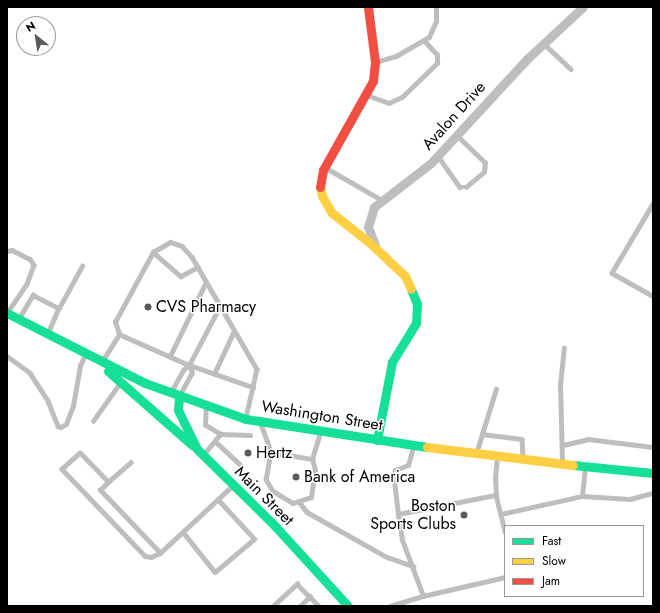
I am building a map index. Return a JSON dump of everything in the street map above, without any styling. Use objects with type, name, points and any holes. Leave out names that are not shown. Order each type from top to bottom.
[{"type":"main road","name":"Avalon Drive","points":[[368,7],[375,62],[373,81],[367,95],[323,170],[320,186],[326,204],[338,218],[377,249],[406,276],[414,294],[417,313],[411,333],[392,362],[377,440]]},
{"type":"main road","name":"Washington Street","points":[[7,313],[85,354],[174,395],[246,419],[497,458],[653,473]]},
{"type":"main road","points":[[85,354],[121,382],[200,452]]},
{"type":"main road","points":[[174,395],[168,415],[174,430]]},
{"type":"main road","name":"Main Street","points":[[174,395],[182,421],[200,452],[348,606]]},
{"type":"street","name":"Avalon Drive","points":[[377,249],[370,234],[369,220],[374,207],[438,156],[456,134],[542,43],[583,7]]},
{"type":"lane","points":[[375,62],[389,59],[429,37],[436,22],[436,7]]},
{"type":"lane","points":[[367,95],[389,103],[402,97],[437,62],[437,56],[424,41]]},
{"type":"lane","points":[[542,43],[571,69]]},
{"type":"lane","points":[[438,156],[460,187],[466,187],[484,172],[486,169],[485,163],[456,134]]},
{"type":"lane","points":[[323,170],[328,169],[382,200]]},
{"type":"lane","points":[[653,204],[612,273],[653,296]]},
{"type":"lane","points":[[246,419],[257,369],[198,267],[182,246],[170,242],[153,252],[115,322],[119,334],[189,365],[253,387]]},
{"type":"lane","points":[[7,251],[12,250],[30,259],[34,265],[27,284],[7,313]]},
{"type":"lane","points":[[153,252],[181,276],[198,267]]},
{"type":"lane","points":[[48,334],[59,308],[82,266]]},
{"type":"lane","points":[[170,356],[206,282]]},
{"type":"lane","points":[[19,319],[33,294],[59,308]]},
{"type":"lane","points":[[174,395],[183,370],[189,365],[220,306]]},
{"type":"lane","points":[[214,374],[234,331]]},
{"type":"lane","points":[[102,362],[119,334]]},
{"type":"lane","points":[[562,465],[564,445],[560,385],[564,348]]},
{"type":"lane","points":[[7,356],[30,373],[48,401],[55,422],[61,427],[66,424],[73,406],[80,366],[85,354]]},
{"type":"lane","points":[[174,395],[192,373],[189,365]]},
{"type":"lane","points":[[93,421],[121,382]]},
{"type":"lane","points":[[475,455],[496,389]]},
{"type":"lane","points":[[206,406],[205,424],[220,434],[250,435]]},
{"type":"lane","points":[[261,422],[271,452],[266,479],[273,491],[293,503],[300,503],[310,497],[315,470],[312,459],[320,431]]},
{"type":"lane","points":[[200,452],[216,442],[220,434]]},
{"type":"lane","points":[[482,434],[522,439],[523,460]]},
{"type":"lane","points":[[564,445],[588,439],[653,447]]},
{"type":"lane","points":[[216,442],[242,466]]},
{"type":"lane","points":[[413,446],[408,465],[395,470],[393,475],[402,540],[413,566],[422,596]]},
{"type":"lane","points":[[271,452],[312,459]]},
{"type":"lane","points":[[108,482],[80,453],[62,469],[77,487],[145,556],[151,558],[160,553],[233,485]]},
{"type":"lane","points":[[497,458],[494,477],[496,496],[504,528]]},
{"type":"lane","points":[[131,462],[100,490],[160,553]]},
{"type":"lane","points":[[582,496],[585,467]]},
{"type":"lane","points":[[501,514],[582,496],[630,499],[653,493]]},
{"type":"lane","points":[[398,514],[496,496]]},
{"type":"lane","points":[[183,532],[215,572],[254,539],[218,500]]},
{"type":"lane","points":[[300,503],[307,512],[380,553],[413,566]]},
{"type":"lane","points":[[390,606],[422,596],[504,577]]},
{"type":"lane","points":[[273,606],[297,584],[319,606]]},
{"type":"lane","points":[[300,606],[310,596]]},
{"type":"traffic: fast","points":[[377,440],[392,362],[416,323],[417,304],[411,289]]},
{"type":"traffic: fast","points":[[7,313],[145,383],[246,419],[427,447]]},
{"type":"traffic: fast","points":[[108,371],[193,446]]},
{"type":"traffic: fast","points":[[179,397],[178,410],[197,449],[275,526],[348,606]]},
{"type":"traffic: fast","points":[[573,465],[653,473]]},
{"type":"traffic: slow","points":[[320,187],[322,196],[332,213],[370,243],[405,276],[411,289]]},
{"type":"traffic: slow","points":[[427,447],[573,465]]},
{"type":"traffic: jam","points":[[320,187],[323,170],[373,81],[375,62],[368,7]]},
{"type":"place","name":"CVS Pharmacy","points":[[148,307]]},
{"type":"place","name":"Hertz","points":[[248,453]]},
{"type":"place","name":"Bank of America","points":[[296,477]]},
{"type":"place","name":"Boston Sports Clubs","points":[[464,515]]}]
